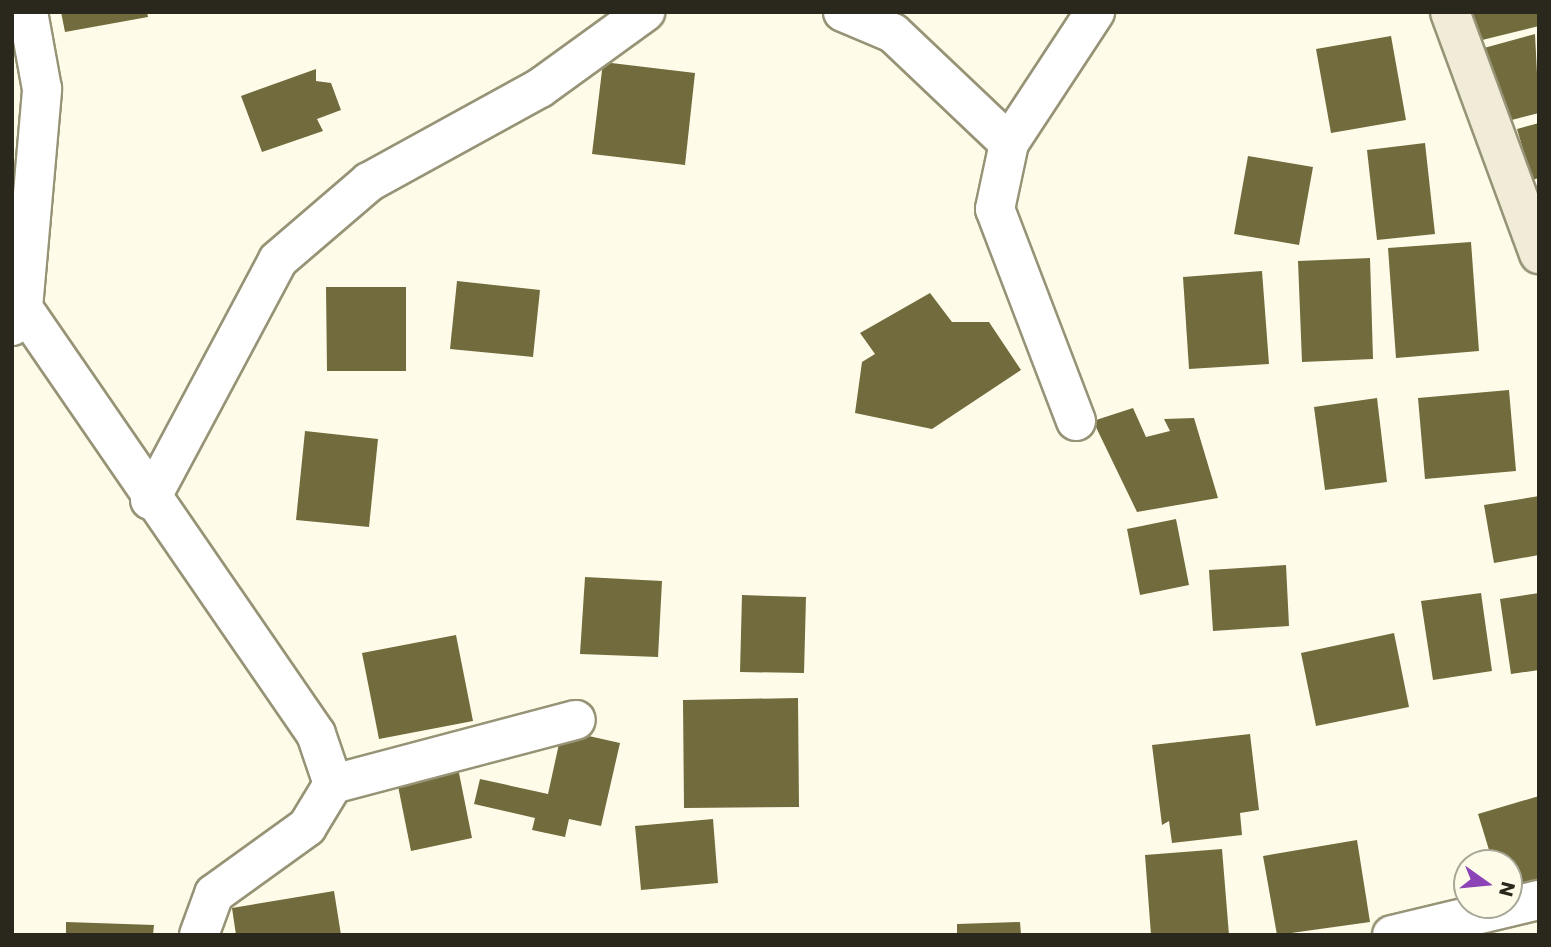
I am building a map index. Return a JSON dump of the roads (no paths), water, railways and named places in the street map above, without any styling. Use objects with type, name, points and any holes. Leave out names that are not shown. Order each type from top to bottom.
[{"type":"street","points":[[28,12],[41,89],[18,317],[316,734],[333,783]]},
{"type":"street","points":[[150,500],[278,260],[369,181],[540,88],[645,12]]},
{"type":"street","points":[[843,12],[893,33],[1009,143]]},
{"type":"street","points":[[1076,421],[995,209],[1009,143],[1095,12]]},
{"type":"street","points":[[1450,12],[1539,254]]},
{"type":"street","points":[[199,935],[214,894],[307,827],[333,783],[576,720]]},
{"type":"street","points":[[1392,935],[1539,900]]}]
